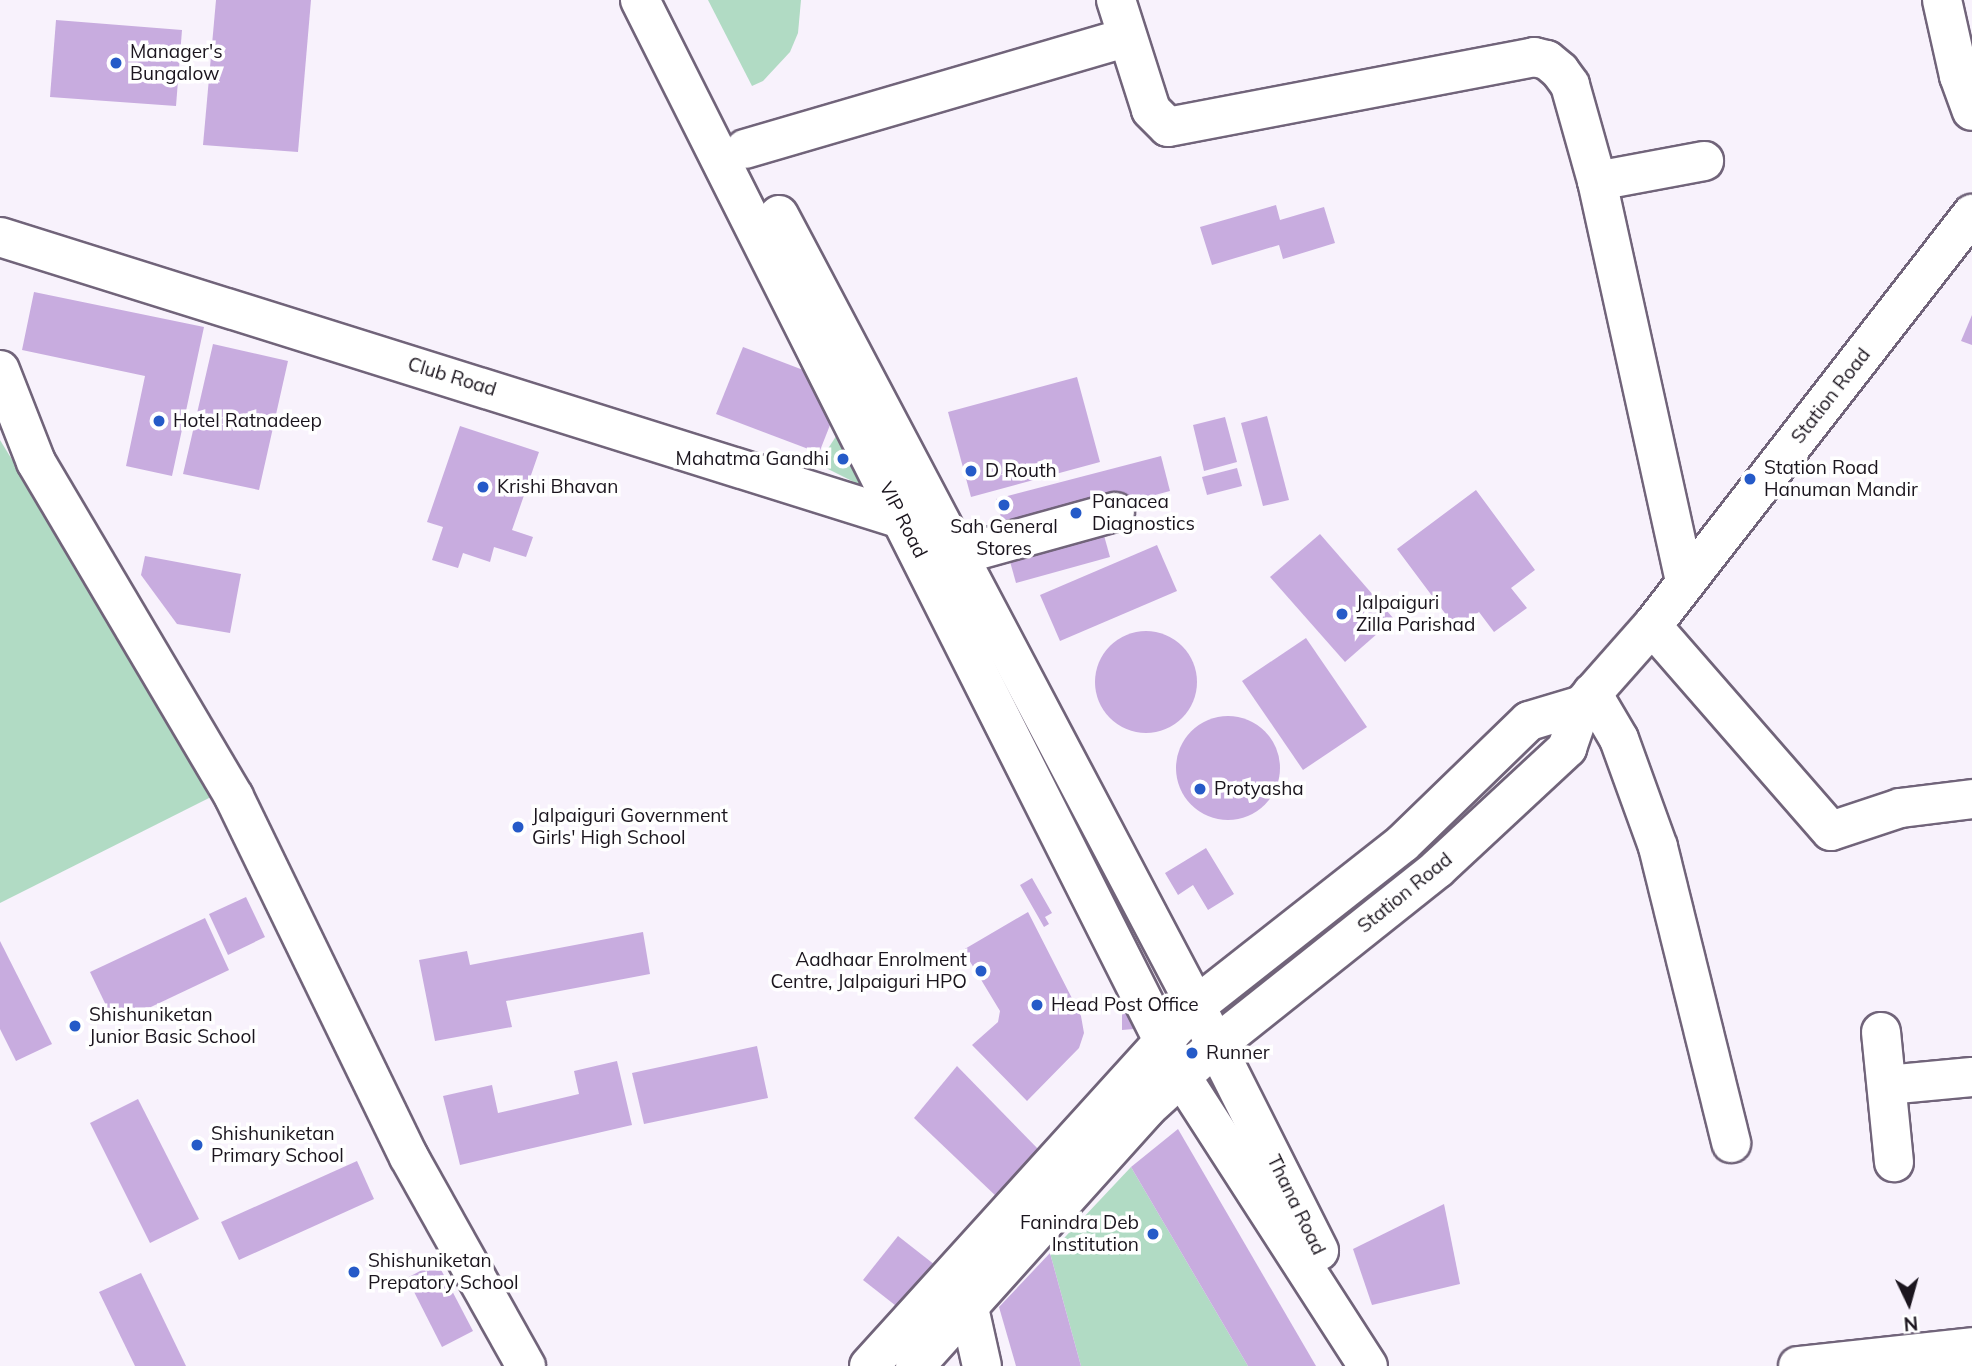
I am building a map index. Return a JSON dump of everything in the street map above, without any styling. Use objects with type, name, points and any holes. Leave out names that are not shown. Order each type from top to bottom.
[{"type":"street","name":"VIP Road","points":[[640,0],[917,514],[956,556],[1180,1012]]},
{"type":"street","name":"VIP Road","points":[[668,0],[745,149],[1119,950],[1180,1012]]},
{"type":"street","points":[[1116,0],[1151,110],[1168,127],[1534,57],[1547,60],[1570,85],[1597,181],[1685,582]]},
{"type":"street","points":[[1942,0],[1959,76],[1972,111]]},
{"type":"street","points":[[745,149],[1127,37]]},
{"type":"street","points":[[1597,181],[1704,161]]},
{"type":"street","name":"Station Road","points":[[1133,1097],[1199,1060],[1437,869],[1567,748],[1587,699],[1652,625],[1972,214]]},
{"type":"street","name":"Club Road","points":[[0,237],[917,514]]},
{"type":"street","points":[[0,370],[36,462],[233,795],[409,1157],[526,1366]]},
{"type":"street","points":[[956,556],[1115,512]]},
{"type":"street","points":[[1652,625],[1831,831],[1900,808],[1972,799]]},
{"type":"street","points":[[915,1366],[968,1308],[1133,1097],[1180,1012],[1228,981],[1403,842],[1530,721],[1587,699],[1619,740],[1658,847],[1731,1143]]},
{"type":"street","points":[[869,1366],[1133,1097],[1136,1001],[1119,950]]},
{"type":"street","points":[[1180,1012],[1199,1060]]},
{"type":"street","points":[[1236,1086],[1236,1048],[1246,1021]]},
{"type":"street","points":[[1881,1032],[1894,1162]]},
{"type":"street","name":"Thana Road","points":[[1199,1060],[1236,1086],[1375,1366]]},
{"type":"street","name":"Thana Road","points":[[1199,1060],[1204,1114],[1368,1366]]},
{"type":"street","points":[[1887,1086],[1972,1077]]},
{"type":"street","points":[[1133,1097],[1155,1101],[1178,1097],[1204,1114]]},
{"type":"street","points":[[968,1308],[982,1366]]},
{"type":"street","points":[[1798,1366],[1877,1362],[1972,1347]]},
{"type":"green space","points":[[708,0],[801,0],[798,33],[790,52],[763,81],[752,86]]},
{"type":"green space","points":[[844,424],[864,483],[860,485],[818,464]]},
{"type":"green space","points":[[0,440],[217,794],[0,903]]},
{"type":"green space","points":[[1131,1167],[1248,1366],[1081,1366],[1050,1253]]},
{"type":"building","points":[[216,0],[311,0],[298,152],[203,145]]},
{"type":"building","name":"Manager's Bungalow","points":[[56,20],[182,30],[176,106],[50,97]]},
{"type":"building","points":[[1276,205],[1280,220],[1324,207],[1335,243],[1283,259],[1279,245],[1212,265],[1200,227]]},
{"type":"building","name":"Hotel Ratnadeep","points":[[34,292],[204,327],[172,476],[126,466],[145,376],[22,350]]},
{"type":"building","points":[[1972,315],[1972,345],[1961,341]]},
{"type":"building","points":[[213,344],[288,361],[259,490],[183,474]]},
{"type":"building","points":[[743,347],[811,373],[832,420],[819,453],[716,414]]},
{"type":"building","points":[[1077,377],[1100,462],[971,497],[948,412]]},
{"type":"building","points":[[1267,416],[1289,500],[1263,506],[1241,423]]},
{"type":"building","points":[[1225,417],[1237,462],[1204,471],[1193,425]]},
{"type":"building","name":"Krishi Bhavan","points":[[460,426],[539,452],[512,530],[533,537],[526,557],[494,547],[490,562],[463,553],[458,568],[432,560],[443,527],[427,522]]},
{"type":"building","points":[[1161,456],[1170,491],[1006,535],[996,499]]},
{"type":"building","points":[[1237,468],[1242,486],[1207,495],[1202,477]]},
{"type":"building","points":[[1476,490],[1535,570],[1511,588],[1527,608],[1494,632],[1479,612],[1456,628],[1397,549]]},
{"type":"building","points":[[1100,521],[1110,557],[1016,583],[1006,547]]},
{"type":"building","points":[[1320,534],[1394,619],[1345,662],[1270,577]]},
{"type":"building","points":[[1157,545],[1177,591],[1060,641],[1040,595]]},
{"type":"building","points":[[145,556],[241,574],[230,633],[177,624],[141,575]]},
{"type":"building","points":[[1146,631],[1165,635],[1182,646],[1193,663],[1197,682],[1193,701],[1182,718],[1165,729],[1146,733],[1127,729],[1110,718],[1099,701],[1095,682],[1099,663],[1110,646],[1127,635]]},
{"type":"building","points":[[1306,638],[1367,727],[1303,770],[1242,681]]},
{"type":"building","points":[[1228,716],[1248,720],[1265,731],[1276,748],[1280,768],[1276,788],[1265,805],[1248,816],[1228,820],[1208,816],[1191,805],[1180,788],[1176,768],[1180,748],[1191,731],[1208,720]]},
{"type":"building","points":[[1206,848],[1234,894],[1208,910],[1193,885],[1178,895],[1165,873]]},
{"type":"building","points":[[1032,878],[1052,913],[1045,917],[1049,924],[1044,927],[1020,885]]},
{"type":"building","points":[[246,897],[265,937],[228,955],[209,914]]},
{"type":"building","name":"Head Post Office","points":[[1028,912],[1081,1016],[1084,1033],[1079,1048],[1027,1101],[972,1045],[998,1022],[1000,1011],[963,950]]},
{"type":"building","points":[[205,918],[229,970],[115,1024],[90,972]]},
{"type":"building","points":[[643,932],[650,974],[506,1001],[512,1027],[435,1041],[419,960],[467,951],[470,965]]},
{"type":"building","points":[[0,941],[52,1044],[16,1061],[0,1029]]},
{"type":"building","points":[[1133,1011],[1134,1029],[1122,1030],[1122,1012]]},
{"type":"building","points":[[757,1046],[768,1098],[644,1124],[632,1073]]},
{"type":"building","points":[[617,1061],[632,1125],[460,1165],[443,1096],[492,1085],[498,1113],[579,1094],[574,1071]]},
{"type":"building","points":[[957,1066],[1040,1151],[998,1198],[914,1118]]},
{"type":"building","points":[[138,1099],[199,1219],[150,1243],[90,1123]]},
{"type":"building","points":[[1178,1129],[1316,1366],[1248,1366],[1131,1167]]},
{"type":"building","points":[[357,1161],[374,1199],[239,1260],[221,1222]]},
{"type":"building","points":[[1444,1204],[1460,1284],[1372,1305],[1353,1249]]},
{"type":"building","points":[[898,1236],[935,1265],[900,1309],[863,1280]]},
{"type":"building","points":[[1050,1253],[1081,1366],[1016,1366],[999,1307]]},
{"type":"building","points":[[437,1262],[473,1331],[442,1347],[407,1278]]},
{"type":"building","points":[[141,1273],[186,1366],[135,1366],[99,1292]]},
{"type":"place","name":"Manager's Bungalow","points":[[116,63]]},
{"type":"place","name":"Hotel Ratnadeep","points":[[159,421]]},
{"type":"place","name":"Mahatma Gandhi","points":[[843,459]]},
{"type":"place","name":"D Routh","points":[[971,471]]},
{"type":"place","name":"Station Road Hanuman Mandir","points":[[1750,479]]},
{"type":"place","name":"Krishi Bhavan","points":[[483,487]]},
{"type":"place","name":"Sah General Stores","points":[[1004,505]]},
{"type":"place","name":"Panacea Diagnostics","points":[[1076,513]]},
{"type":"place","name":"Jalpaiguri Zilla Parishad","points":[[1342,614]]},
{"type":"place","name":"Protyasha","points":[[1200,789]]},
{"type":"place","name":"Jalpaiguri Government Girls' High School","points":[[518,827]]},
{"type":"place","name":"Aadhaar Enrolment Centre, Jalpaiguri HPO","points":[[981,971]]},
{"type":"place","name":"Head Post Office","points":[[1037,1005]]},
{"type":"place","name":"Shishuniketan Junior Basic School","points":[[75,1026]]},
{"type":"place","name":"Runner","points":[[1192,1053]]},
{"type":"place","name":"Shishuniketan Primary School","points":[[197,1145]]},
{"type":"place","name":"Fanindra Deb Institution","points":[[1153,1234]]},
{"type":"place","name":"Shishuniketan Prepatory School","points":[[354,1272]]}]
